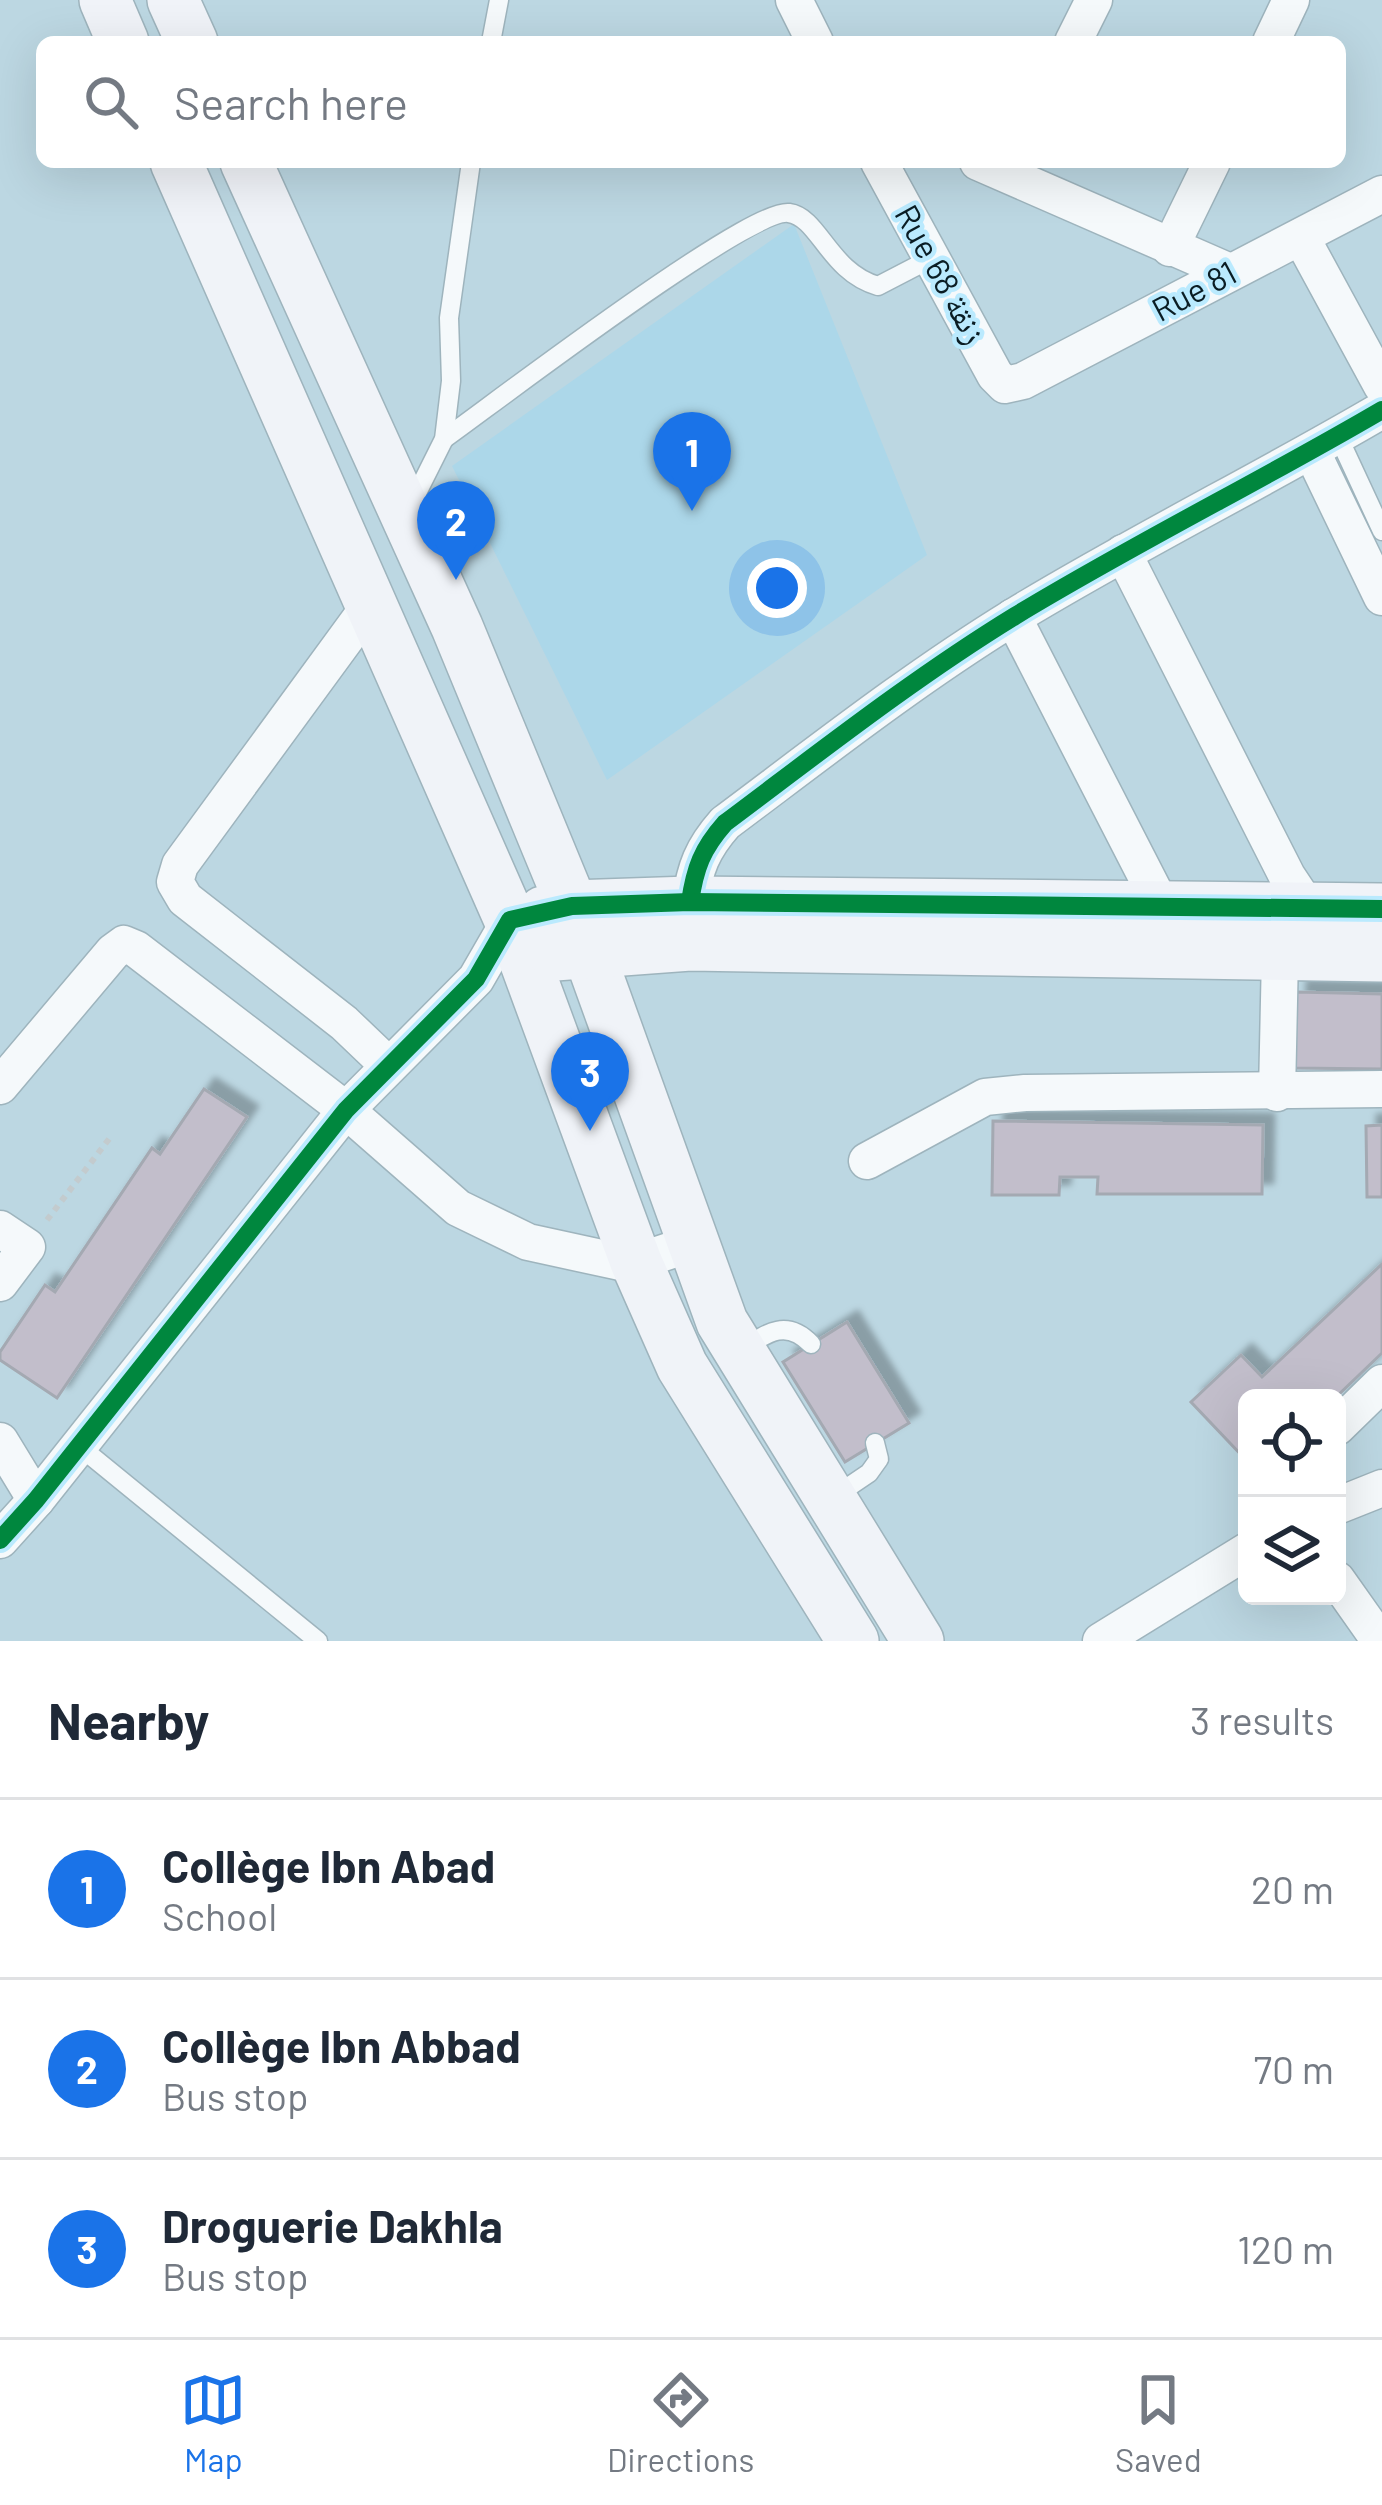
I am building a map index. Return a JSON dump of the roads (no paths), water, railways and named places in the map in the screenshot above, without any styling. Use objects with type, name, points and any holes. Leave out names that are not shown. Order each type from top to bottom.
[{"type":"main road","points":[[105,0],[120,36]]},
{"type":"main road","points":[[172,0],[189,36]]},
{"type":"main road","points":[[179,168],[518,939],[636,1262],[682,1366],[854,1641]]},
{"type":"main road","points":[[249,168],[457,627],[580,928],[722,1322],[918,1641]]},
{"type":"main road","points":[[518,939],[690,902],[1382,909]]},
{"type":"main road","points":[[580,928],[690,946],[1382,956]]},
{"type":"street","points":[[794,0],[812,36]]},
{"type":"street","points":[[1274,36],[1292,0]]},
{"type":"street","name":"Rue 68 زنقة","points":[[882,168],[995,375],[1005,385]]},
{"type":"street","points":[[1003,168],[1229,272]]},
{"type":"street","points":[[1170,248],[1209,168]]},
{"type":"street","name":"Rue 81","points":[[1005,385],[1023,381],[1382,194]]},
{"type":"street","points":[[1300,237],[1382,386]]},
{"type":"street","points":[[690,902],[695,864],[725,824],[894,696],[1012,617],[1382,410]]},
{"type":"street","points":[[1325,444],[1382,596]]},
{"type":"street","points":[[1123,553],[1306,906]]},
{"type":"street","points":[[371,604],[180,865],[175,882],[185,899],[344,1023],[388,1065]]},
{"type":"street","points":[[1012,617],[1161,905]]},
{"type":"street","points":[[0,1540],[346,1110],[518,939]]},
{"type":"street","points":[[0,1086],[124,944],[346,1110],[458,1208],[528,1242],[620,1262],[636,1262],[693,1243]]},
{"type":"street","points":[[1277,1093],[1280,955]]},
{"type":"street","points":[[867,1161],[985,1097],[1382,1089]]},
{"type":"street","points":[[0,1283],[14,1238]]},
{"type":"street","points":[[1346,1418],[1382,1383]]},
{"type":"street","points":[[0,1441],[36,1500]]},
{"type":"street","points":[[1346,1502],[1382,1488]]},
{"type":"street","points":[[1100,1641],[1238,1557]]},
{"type":"street","points":[[1346,1593],[1380,1641]]},
{"type":"lane","points":[[492,36],[499,0]]},
{"type":"lane","points":[[406,515],[444,440],[451,381],[449,318],[470,168]]},
{"type":"lane","points":[[444,440],[706,250],[777,213],[793,213],[806,220],[837,264],[859,280],[878,286],[932,258]]},
{"type":"lane","points":[[1325,444],[1382,531]]},
{"type":"lane","points":[[740,1351],[777,1329],[799,1333],[811,1344]]},
{"type":"lane","points":[[831,1499],[875,1468],[879,1459],[874,1443]]},
{"type":"lane","points":[[79,1445],[318,1641]]},
{"type":"place","name":"Collège Ibn Abad","points":[[692,511]]},
{"type":"place","name":"Collège Ibn Abbad","points":[[456,580]]},
{"type":"place","name":"Droguerie Dakhla","points":[[590,1131]]}]
